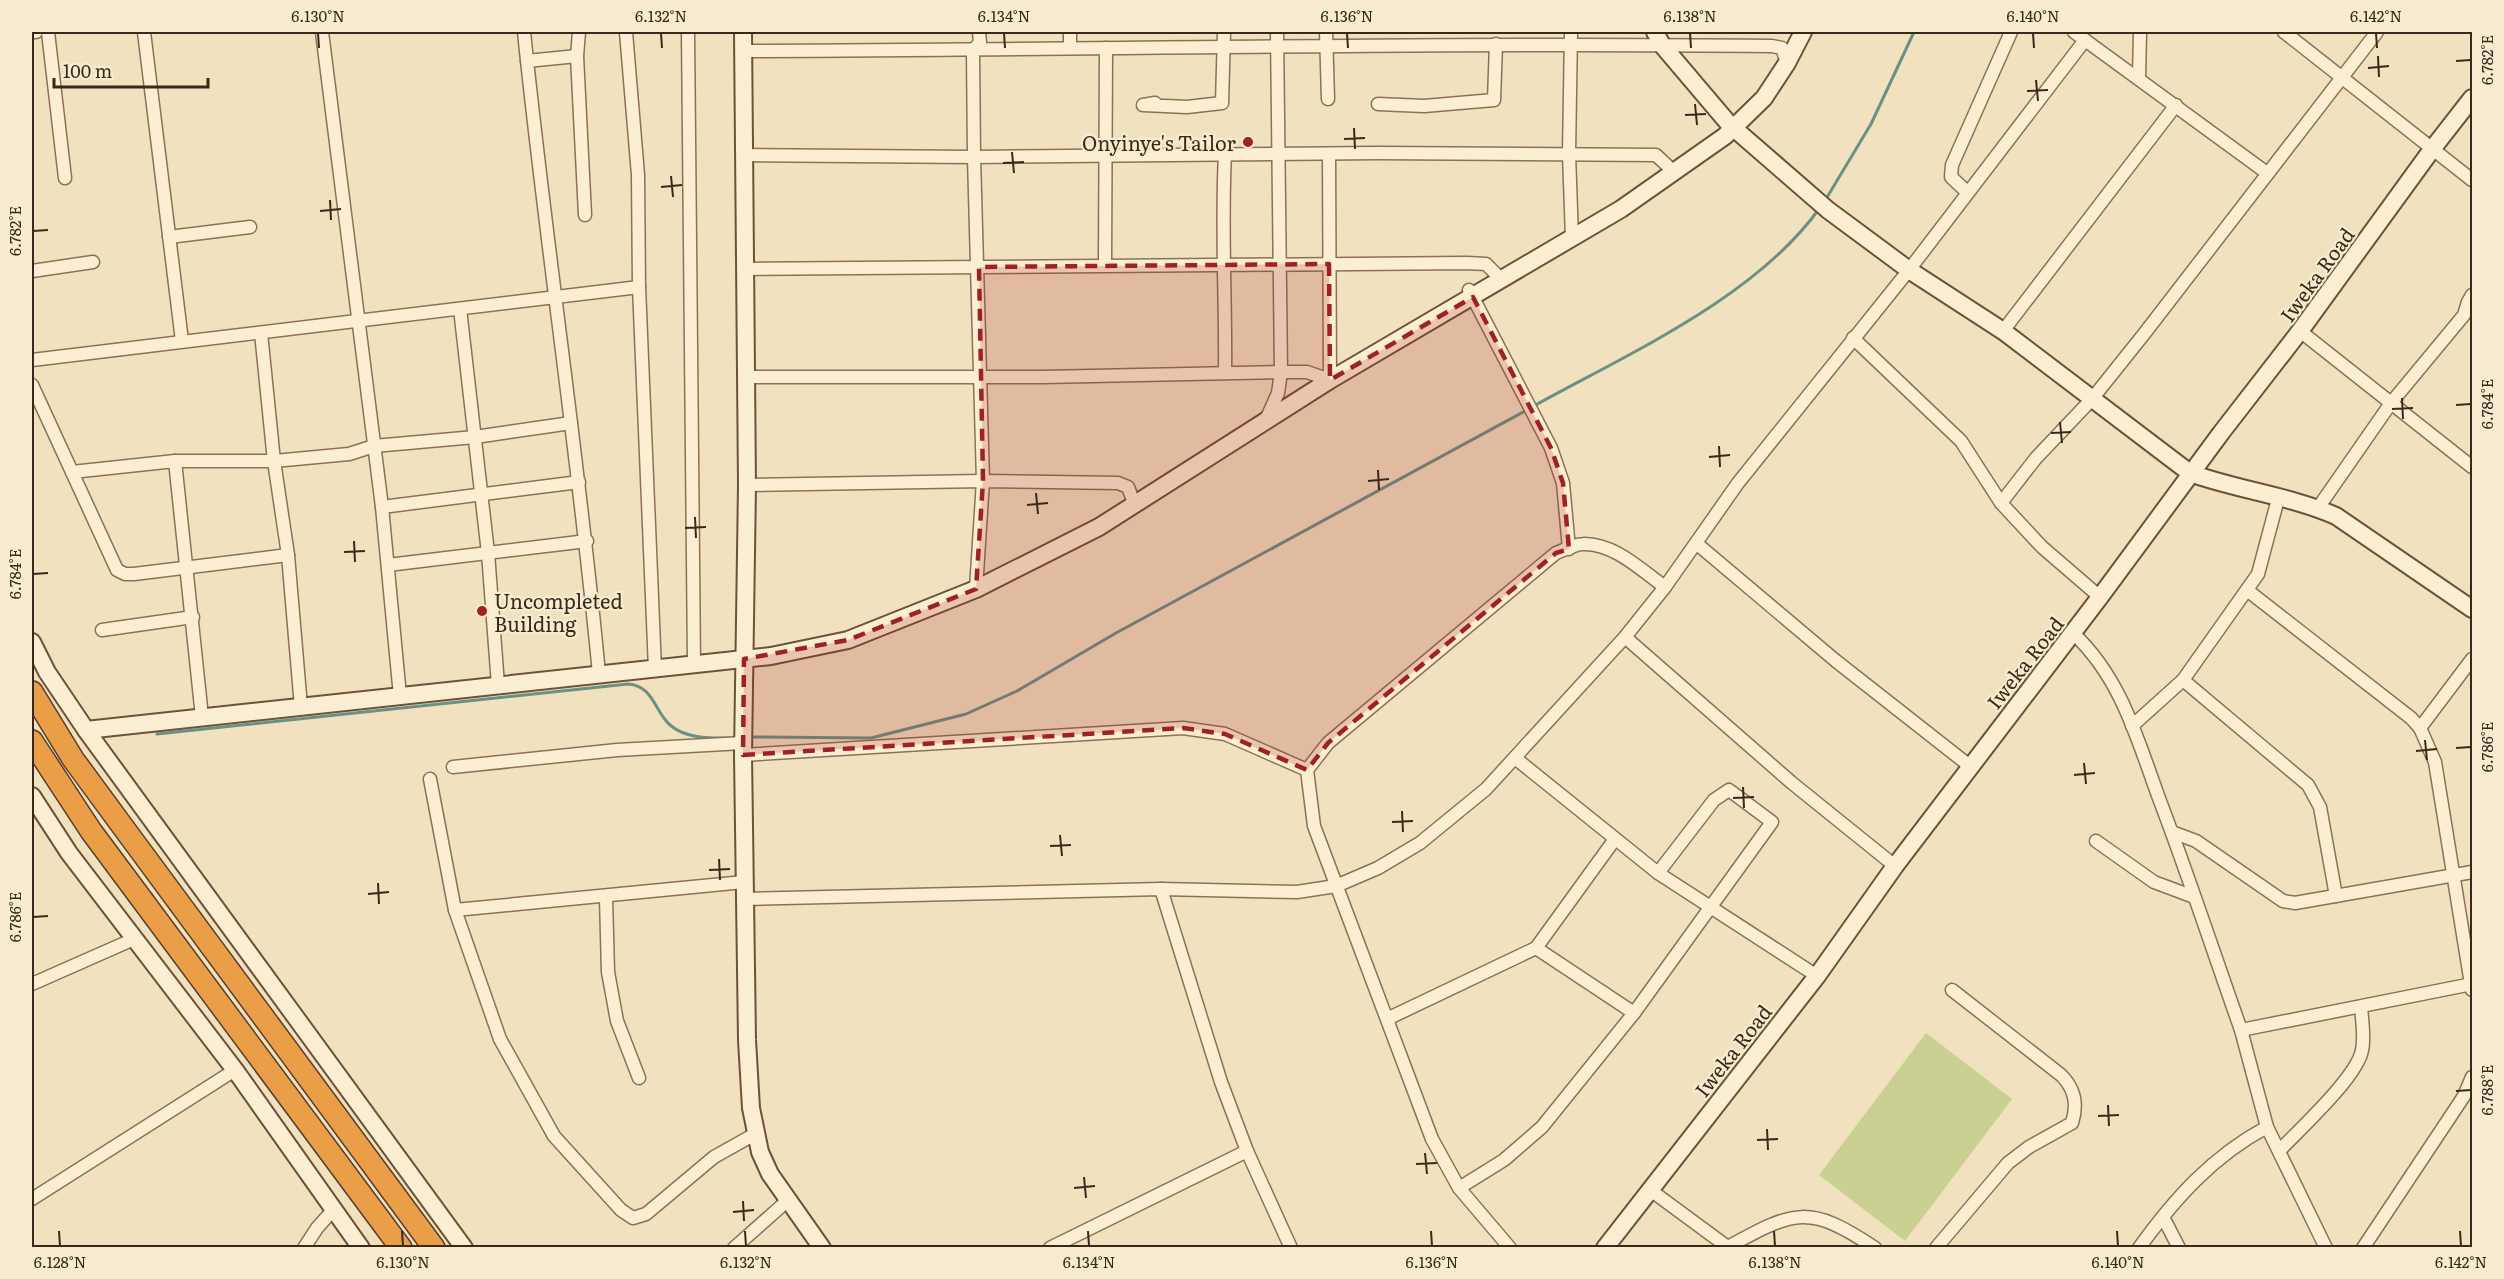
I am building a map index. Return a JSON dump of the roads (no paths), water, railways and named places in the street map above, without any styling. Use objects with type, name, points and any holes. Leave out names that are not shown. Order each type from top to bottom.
[{"type":"highway","points":[[32,692],[86,776],[434,1248]]},
{"type":"highway","points":[[32,741],[91,831],[401,1248]]},
{"type":"street","points":[[48,32],[64,178]]},
{"type":"street","points":[[144,32],[182,341]]},
{"type":"street","points":[[322,32],[382,507],[400,696]]},
{"type":"street","points":[[524,32],[554,298],[587,541],[599,674]]},
{"type":"street","points":[[579,32],[577,56],[585,215]]},
{"type":"street","points":[[626,32],[638,175],[639,287],[655,669]]},
{"type":"street","points":[[688,32],[694,664]]},
{"type":"street","points":[[744,32],[747,485],[743,749],[747,1040],[755,1134],[770,1174],[822,1248]]},
{"type":"street","points":[[976,589],[983,481],[979,267],[974,158],[974,51],[980,42],[979,32]]},
{"type":"street","points":[[1070,32],[1070,48]]},
{"type":"street","points":[[1155,103],[1143,105],[1187,107],[1222,103],[1224,32]]},
{"type":"street","points":[[1264,423],[1278,393],[1281,372],[1277,32]]},
{"type":"street","points":[[1326,32],[1328,99]]},
{"type":"street","points":[[1463,32],[1463,45]]},
{"type":"street","points":[[86,730],[744,659],[849,640],[976,589],[1099,527],[1330,380],[1471,294],[1502,280],[1621,209],[1734,128],[1764,98],[1787,63],[1803,32]]},
{"type":"street","points":[[1967,192],[1951,177],[1952,165],[2011,32]]},
{"type":"street","points":[[2074,32],[2267,173]]},
{"type":"street","points":[[2139,78],[2140,32]]},
{"type":"street","points":[[2284,32],[2472,180]]},
{"type":"street","points":[[2001,502],[2036,458],[2092,399],[2377,32]]},
{"type":"street","points":[[744,51],[974,51],[1070,48],[1463,45],[1571,38],[1658,38],[1772,46],[1782,48],[1787,63]]},
{"type":"street","points":[[1571,38],[1569,154],[1572,238]]},
{"type":"street","points":[[1658,38],[1734,128],[1822,205],[1909,270],[2003,331],[2190,473],[2278,499],[2318,508],[2336,516],[2472,609]]},
{"type":"street","points":[[455,910],[606,898],[745,891],[1161,889],[1297,892],[1336,886],[1378,868],[1420,843],[1486,789],[1625,637],[1665,587],[1738,483],[1909,270],[2085,40]]},
{"type":"street","points":[[1378,104],[1424,105],[1494,100],[1496,44]]},
{"type":"street","points":[[1105,265],[1106,48]]},
{"type":"street","points":[[527,61],[577,56]]},
{"type":"street","name":"Iweka Road","points":[[1605,1248],[1817,976],[1896,866],[2100,597],[2190,473],[2300,331],[2472,98]]},
{"type":"street","points":[[2003,331],[2176,105]]},
{"type":"street","points":[[745,155],[974,158],[1329,154],[1656,155],[1674,172]]},
{"type":"street","points":[[1329,154],[1330,380]]},
{"type":"street","points":[[1225,155],[1222,211],[1226,265],[1225,373]]},
{"type":"street","points":[[169,237],[250,227]]},
{"type":"street","points":[[32,271],[93,262]]},
{"type":"street","points":[[745,269],[1486,264],[1502,280]]},
{"type":"street","points":[[32,360],[639,287]]},
{"type":"street","points":[[1471,294],[1551,448],[1563,483],[1569,549]]},
{"type":"street","points":[[2318,508],[2391,403],[2468,318],[2468,302],[2472,295]]},
{"type":"street","points":[[460,309],[488,553],[498,685]]},
{"type":"street","points":[[2300,331],[2472,467]]},
{"type":"street","points":[[261,333],[274,461],[288,555],[301,707]]},
{"type":"street","points":[[1853,338],[1961,441],[2001,502],[2042,547],[2100,597]]},
{"type":"street","points":[[746,377],[1307,372],[1330,380]]},
{"type":"street","points":[[32,385],[117,570],[125,574],[134,574],[288,555]]},
{"type":"street","points":[[72,472],[175,461],[274,461],[349,454],[374,446],[475,437],[571,423]]},
{"type":"street","points":[[175,461],[202,717]]},
{"type":"street","points":[[747,485],[983,481],[1118,483],[1128,487],[1134,503]]},
{"type":"street","points":[[382,507],[579,482]]},
{"type":"street","points":[[2132,726],[2183,680],[2258,574],[2265,555],[2278,499]]},
{"type":"street","points":[[388,565],[587,541]]},
{"type":"street","points":[[1696,543],[1836,661],[1971,767]]},
{"type":"street","points":[[1510,1248],[1459,1188],[1432,1139],[1389,1018],[1314,826],[1307,770],[1328,743],[1557,553],[1582,544],[1603,548],[1623,556],[1665,587]]},
{"type":"street","points":[[2241,1030],[2472,986],[2435,762],[2420,728],[2411,718],[2247,590]]},
{"type":"street","points":[[102,630],[193,617]]},
{"type":"street","points":[[2073,633],[2102,663],[2119,692],[2172,832],[2241,1030],[2268,1126],[2326,1248]]},
{"type":"street","points":[[1625,637],[1792,783],[1896,866]]},
{"type":"street","points":[[32,642],[47,672],[86,730],[464,1248]]},
{"type":"street","points":[[2420,728],[2472,659]]},
{"type":"street","points":[[2183,680],[2315,794],[2320,807],[2336,896]]},
{"type":"street","points":[[453,767],[617,750],[743,749],[1183,728],[1225,734],[1307,770]]},
{"type":"street","points":[[1515,758],[1658,873],[1817,976]]},
{"type":"street","points":[[430,779],[455,910],[489,1012],[523,1083],[554,1136],[621,1210],[633,1218],[646,1214],[714,1157],[755,1134]]},
{"type":"street","points":[[1459,1188],[1504,1160],[1542,1127],[1634,1013],[1772,822],[1729,790],[1714,800],[1658,873]]},
{"type":"street","points":[[32,796],[69,853],[235,1070],[361,1248]]},
{"type":"street","points":[[2172,832],[2196,841],[2283,902],[2295,903],[2472,872]]},
{"type":"street","points":[[1389,1018],[1536,948],[1615,839]]},
{"type":"street","points":[[2096,841],[2154,882],[2194,897]]},
{"type":"street","points":[[1161,889],[1221,1082],[1247,1151],[1291,1248]]},
{"type":"street","points":[[606,898],[608,972],[617,1021],[639,1078]]},
{"type":"street","points":[[32,984],[134,939]]},
{"type":"street","points":[[1536,948],[1634,1013]]},
{"type":"street","points":[[1936,1248],[2008,1163],[2029,1146],[2072,1123],[2076,1108],[2070,1084],[2061,1075],[1952,990]]},
{"type":"street","points":[[2279,1151],[2336,1090],[2359,1059],[2362,1049],[2361,1007]]},
{"type":"street","points":[[32,1199],[235,1070]]},
{"type":"street","points":[[2363,1248],[2464,1096],[2472,1077]]},
{"type":"street","points":[[2139,1248],[2211,1163],[2238,1143],[2268,1126]]},
{"type":"street","points":[[1050,1248],[1064,1244],[1247,1151]]},
{"type":"street","points":[[1649,1189],[1728,1247],[1767,1225],[1801,1216],[1823,1218],[1875,1248]]},
{"type":"street","points":[[734,1248],[787,1201]]},
{"type":"street","points":[[304,1248],[333,1209]]},
{"type":"street","points":[[2163,1217],[2179,1248]]},
{"type":"waterway","points":[[1826,199],[1871,124],[1914,32]]},
{"type":"waterway","points":[[1532,407],[1647,345],[1725,297],[1792,241],[1819,209]]},
{"type":"waterway","points":[[754,737],[871,738],[966,714],[1017,691],[1116,633],[1527,410]]},
{"type":"waterway","points":[[157,734],[628,684],[643,689],[676,730],[699,737],[730,738]]},
{"type":"place","name":"Onyinye's Tailor","points":[[1248,142]]},
{"type":"place","name":"Uncompleted Building","points":[[482,611]]}]
